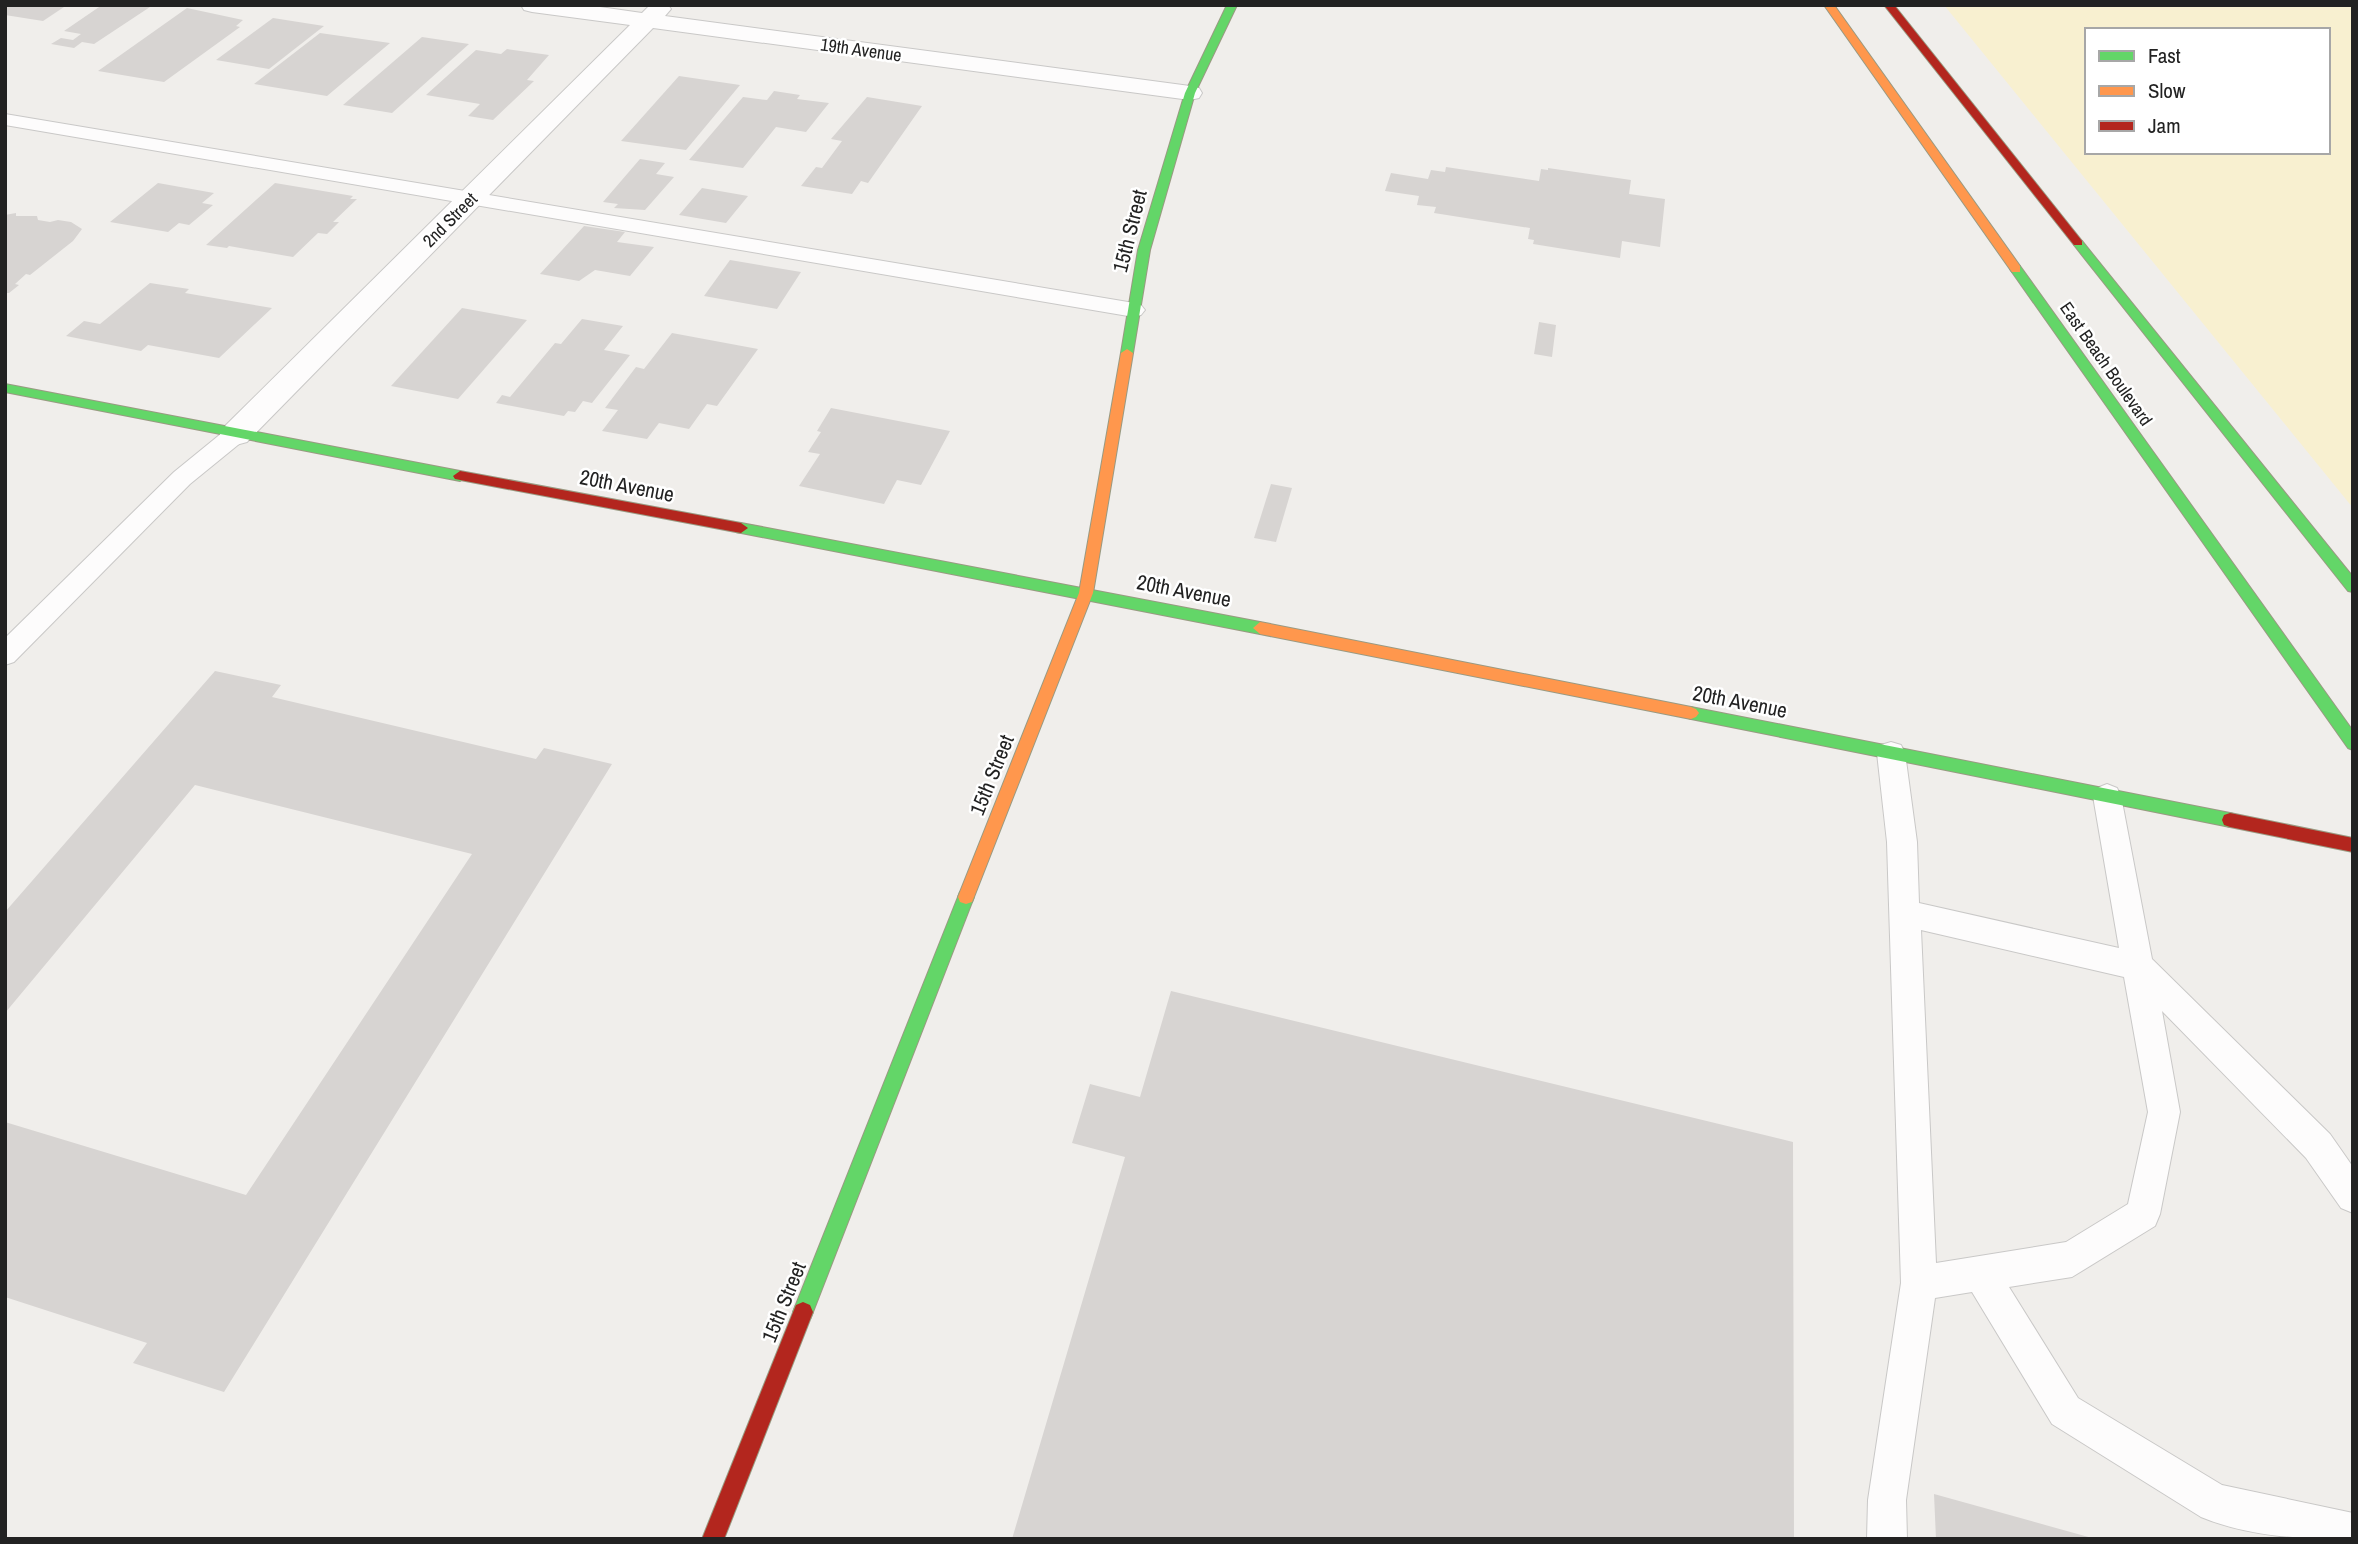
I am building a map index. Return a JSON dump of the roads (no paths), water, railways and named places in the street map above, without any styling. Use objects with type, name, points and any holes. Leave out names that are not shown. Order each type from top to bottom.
[{"type":"street","name":"19th Avenue","points":[[532,5],[655,13],[1190,93]]},
{"type":"street","name":"15th Street","points":[[713,1539],[1086,593],[1144,250],[1190,93],[1233,5]]},
{"type":"street","name":"East Beach Boulevard","points":[[1829,5],[2353,744]]},
{"type":"street","points":[[1889,5],[2353,587]]},
{"type":"street","name":"2nd Street","points":[[236,434],[655,13]]},
{"type":"street","name":"20th Avenue","points":[[5,388],[236,434],[1086,593],[2353,845]]},
{"type":"lane","points":[[5,119],[1134,310]]},
{"type":"lane","points":[[5,655],[182,478],[236,434]]},
{"type":"lane","points":[[1887,1539],[1887,1500],[1919,1283],[1902,842],[1891,753]]},
{"type":"lane","points":[[1919,1283],[2072,1259],[2143,1214],[2164,1112],[2107,796]]},
{"type":"lane","points":[[1903,913],[2138,966],[2318,1146],[2353,1196]]},
{"type":"lane","points":[[1981,1273],[2065,1411],[2215,1503],[2353,1533]]}]
